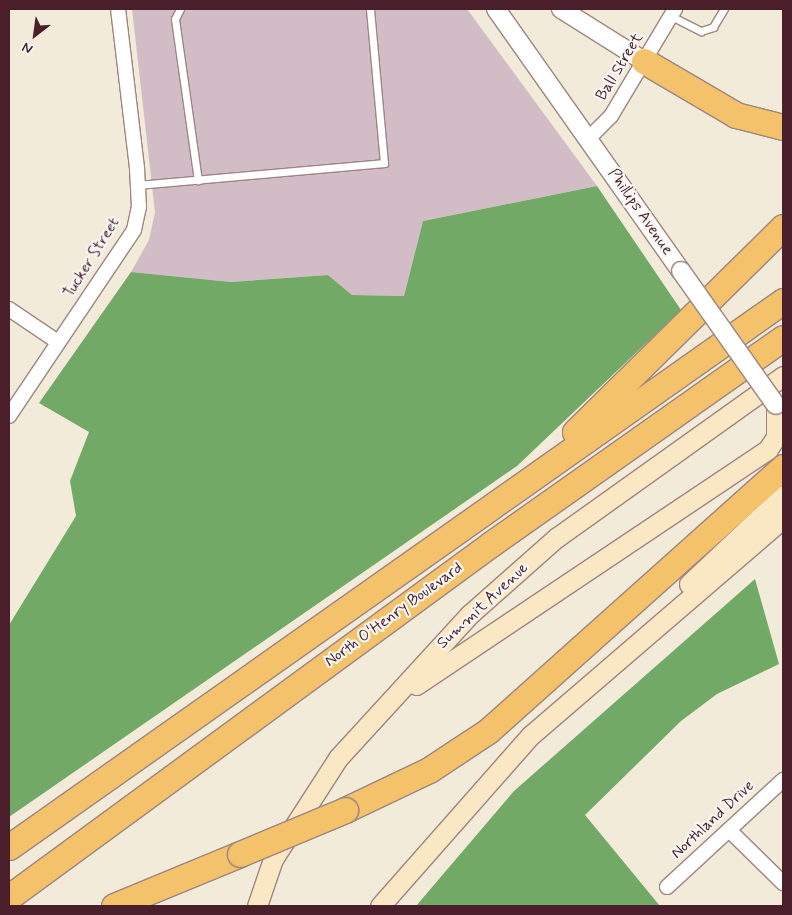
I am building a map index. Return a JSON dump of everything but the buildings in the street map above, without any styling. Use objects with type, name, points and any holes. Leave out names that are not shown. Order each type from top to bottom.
[{"type":"highway","points":[[644,62],[736,115],[783,127]]},
{"type":"highway","points":[[516,487],[783,227]]},
{"type":"highway","name":"North O'Henry Boulevard","points":[[9,847],[516,487],[783,301]]},
{"type":"highway","name":"North O'Henry Boulevard","points":[[9,896],[491,544],[783,338]]},
{"type":"highway","points":[[114,906],[345,810],[429,770],[488,731],[783,468]]},
{"type":"main road","name":"Summit Avenue","points":[[257,906],[285,838],[338,758],[368,723],[470,614],[556,538],[783,376]]},
{"type":"main road","points":[[368,723],[430,673],[768,449],[776,437],[780,410]]},
{"type":"main road","points":[[657,627],[679,593],[783,495]]},
{"type":"main road","points":[[380,906],[531,735],[783,518]]},
{"type":"street","name":"Tucker Street","points":[[9,416],[134,230],[138,185],[118,9]]},
{"type":"street","name":"Phillips Avenue","points":[[496,9],[780,410]]},
{"type":"street","points":[[561,9],[644,62]]},
{"type":"street","name":"Ball Street","points":[[588,138],[611,116],[673,12]]},
{"type":"street","points":[[9,309],[58,342]]},
{"type":"street","name":"Northland Drive","points":[[667,887],[783,780]]},
{"type":"street","points":[[729,830],[783,883]]},
{"type":"lane","points":[[180,9],[175,19],[198,180]]},
{"type":"lane","points":[[138,185],[384,163],[370,9]]},
{"type":"lane","points":[[673,12],[701,32],[713,27],[723,11]]},
{"type":"shaded area","points":[[132,9],[467,9],[597,186],[423,221],[404,296],[352,295],[328,275],[231,282],[131,272],[149,240],[155,212]]},
{"type":"green space","points":[[597,186],[681,310],[517,466],[9,817],[9,625],[76,516],[70,481],[89,432],[39,403],[131,272],[231,282],[328,275],[352,295],[404,296],[423,221]]},
{"type":"green space","points":[[755,579],[779,664],[717,694],[681,721],[585,815],[660,906],[416,906],[514,791]]}]
